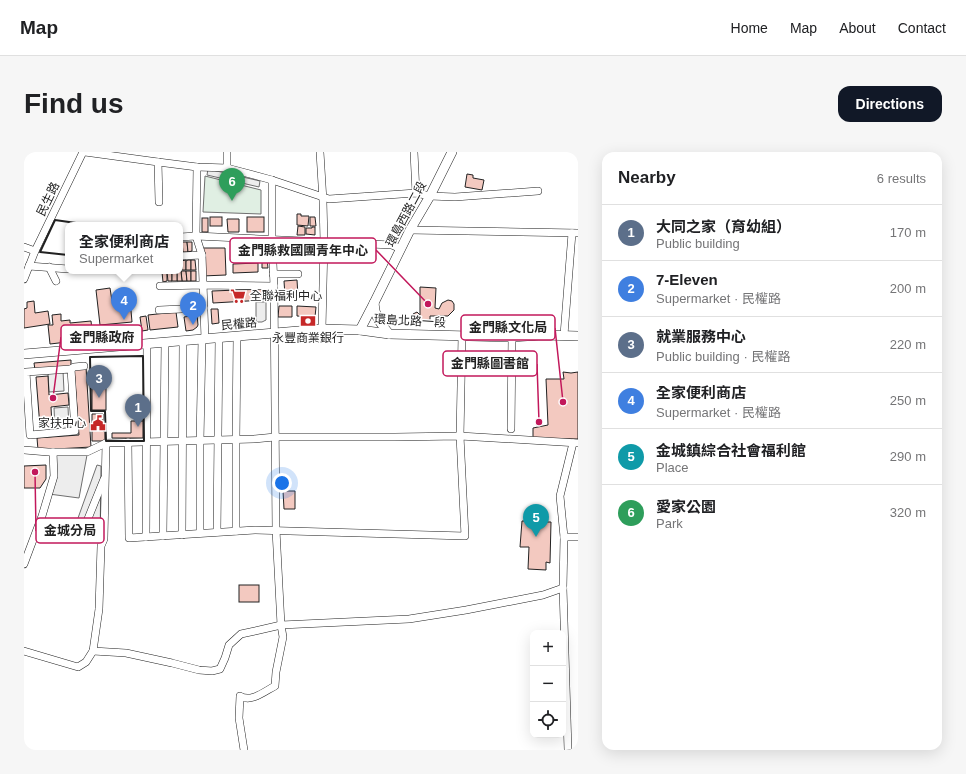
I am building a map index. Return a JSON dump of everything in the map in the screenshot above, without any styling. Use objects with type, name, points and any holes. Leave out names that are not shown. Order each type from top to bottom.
[{"type":"main road","name":"環島西路二段","points":[[360,330],[410,230],[430,196],[452,152]]},
{"type":"main road","points":[[374,303],[375,312],[378,319],[388,334]]},
{"type":"main road","name":"民權路","points":[[24,354],[322,329],[360,330]]},
{"type":"main road","name":"環島北路一段","points":[[360,330],[388,334],[462,336],[578,336]]},
{"type":"street","points":[[84,152],[197,167],[227,168],[272,180],[329,199],[416,193],[430,196],[455,197],[538,191]]},
{"type":"street","name":"民生路","points":[[24,279],[35,251],[84,152]]},
{"type":"street","points":[[227,152],[227,168]]},
{"type":"street","points":[[320,152],[324,242],[322,329]]},
{"type":"street","points":[[414,152],[416,193]]},
{"type":"street","points":[[158,162],[159,202]]},
{"type":"street","points":[[197,167],[196,236],[202,255],[204,308],[200,440],[200,533]]},
{"type":"street","points":[[244,750],[239,718],[240,696],[244,698],[251,698],[275,686],[276,672],[284,637],[281,625],[276,530],[272,180]]},
{"type":"street","points":[[410,230],[575,233],[564,335]]},
{"type":"street","points":[[183,237],[196,236],[392,245],[401,249]]},
{"type":"street","points":[[24,247],[35,251]]},
{"type":"street","points":[[183,256],[202,255]]},
{"type":"street","points":[[29,266],[65,269]]},
{"type":"street","points":[[49,267],[56,281]]},
{"type":"street","points":[[273,274],[298,274]]},
{"type":"street","points":[[160,286],[274,286]]},
{"type":"street","points":[[159,310],[204,308]]},
{"type":"street","points":[[236,531],[238,336]]},
{"type":"street","points":[[128,442],[129,538],[255,530],[465,536],[460,436],[462,336]]},
{"type":"street","points":[[511,429],[512,336]]},
{"type":"street","points":[[217,532],[219,338]]},
{"type":"street","points":[[182,535],[183,341]]},
{"type":"street","points":[[163,536],[165,342]]},
{"type":"street","points":[[146,537],[147,344]]},
{"type":"street","points":[[71,369],[75,431],[62,430],[27,435],[25,388],[26,372],[56,371],[84,366]]},
{"type":"street","points":[[24,450],[87,452],[106,443],[236,440],[275,437],[460,436],[576,443],[560,496],[564,537],[563,588],[568,750]]},
{"type":"street","points":[[24,651],[78,667],[86,662],[93,651],[99,609],[101,546],[104,539],[106,443]]},
{"type":"street","points":[[24,564],[42,516],[54,476],[53,452]]},
{"type":"street","points":[[81,536],[105,475]]},
{"type":"street","points":[[564,537],[578,537]]},
{"type":"street","points":[[93,651],[126,654],[199,670],[212,671],[220,669],[226,658],[229,645],[241,634],[281,625],[408,619],[466,610],[543,595],[563,588]]},
{"type":"green space","points":[[205,176],[261,190],[261,214],[203,212]]},
{"type":"shaded area","points":[[208,169],[260,181],[259,187],[207,175]]},
{"type":"shaded area","points":[[256,302],[266,302],[266,320],[262,322],[256,322]]},
{"type":"shaded area","points":[[63,371],[64,391],[49,392],[48,372]]},
{"type":"shaded area","points":[[68,407],[69,428],[55,429],[54,408]]},
{"type":"shaded area","points":[[55,455],[87,455],[79,498],[49,494]]},
{"type":"shaded area","points":[[97,465],[101,466],[100,543],[73,532]]},
{"type":"building","points":[[467,174],[473,175],[473,178],[484,180],[482,190],[465,187]]},
{"type":"building","points":[[297,214],[301,214],[301,216],[309,216],[308,226],[297,225]]},
{"type":"building","points":[[210,217],[222,217],[222,226],[210,226]]},
{"type":"building","points":[[247,217],[264,217],[264,232],[247,232]]},
{"type":"building","points":[[310,217],[315,217],[316,226],[310,226]]},
{"type":"building","points":[[202,218],[208,218],[208,232],[202,232]]},
{"type":"building","points":[[227,219],[239,219],[239,232],[228,232]]},
{"type":"building","points":[[298,226],[305,227],[305,235],[297,235]]},
{"type":"building","points":[[315,227],[315,235],[306,234],[306,228]]},
{"type":"building","points":[[183,242],[187,242],[188,252],[183,252]]},
{"type":"building","points":[[187,242],[192,242],[192,251],[188,252]]},
{"type":"building","points":[[231,244],[258,244],[258,259],[231,260]]},
{"type":"building","points":[[201,248],[225,248],[226,275],[202,276]]},
{"type":"building","points":[[262,258],[267,258],[268,268],[262,268]]},
{"type":"building","points":[[186,260],[186,270],[183,270],[183,261]]},
{"type":"building","points":[[191,260],[191,270],[186,270],[186,261]]},
{"type":"building","points":[[191,260],[195,260],[196,270],[191,270]]},
{"type":"building","points":[[258,263],[258,272],[233,273],[233,264]]},
{"type":"building","points":[[183,271],[186,271],[187,281],[182,281],[181,274],[183,274]]},
{"type":"building","points":[[186,271],[191,271],[191,281],[187,281]]},
{"type":"building","points":[[191,271],[196,271],[196,281],[191,281]]},
{"type":"building","points":[[162,274],[167,274],[167,281],[163,282]]},
{"type":"building","points":[[167,274],[172,274],[172,281],[168,281]]},
{"type":"building","points":[[172,274],[177,274],[177,281],[172,281]]},
{"type":"building","points":[[177,274],[181,274],[182,281],[177,281]]},
{"type":"building","points":[[297,280],[298,296],[285,296],[284,281]]},
{"type":"building","points":[[420,287],[436,288],[435,308],[439,309],[442,303],[448,300],[452,301],[454,304],[454,310],[448,316],[430,316],[430,320],[413,321],[413,314],[417,312],[420,315]]},
{"type":"building","points":[[110,288],[112,301],[130,299],[132,322],[100,325],[96,290]]},
{"type":"building","name":"全聯福利中心","points":[[264,289],[265,300],[213,303],[212,291]]},
{"type":"building","points":[[34,301],[35,313],[48,311],[50,324],[24,328],[24,309],[27,308],[27,302]]},
{"type":"building","points":[[279,306],[292,306],[292,317],[278,317]]},
{"type":"building","points":[[297,306],[316,307],[315,317],[297,316]]},
{"type":"building","points":[[211,309],[218,309],[219,323],[212,324]]},
{"type":"building","points":[[176,312],[178,327],[150,330],[148,315]]},
{"type":"building","points":[[61,314],[61,321],[70,320],[70,323],[91,321],[93,339],[50,344],[48,325],[53,325],[52,315]]},
{"type":"building","points":[[197,315],[197,327],[193,330],[186,331],[184,317]]},
{"type":"building","points":[[146,316],[148,330],[142,331],[140,317]]},
{"type":"building","points":[[71,360],[71,367],[35,370],[34,363]]},
{"type":"building","points":[[86,367],[91,447],[38,450],[37,438],[79,435],[74,368]]},
{"type":"building","points":[[563,372],[578,372],[578,439],[533,439],[533,428],[548,425],[546,379],[564,379]]},
{"type":"building","points":[[48,376],[49,395],[68,393],[69,405],[51,407],[52,426],[40,427],[36,377]]},
{"type":"building","points":[[92,387],[106,387],[106,410],[92,410]]},
{"type":"building","name":"家扶中心","points":[[92,414],[103,414],[103,431],[105,431],[105,441],[92,441]]},
{"type":"building","points":[[131,421],[145,421],[145,438],[112,438],[112,433],[131,433]]},
{"type":"building","points":[[46,465],[46,479],[40,488],[24,488],[24,466]]},
{"type":"building","points":[[283,491],[295,491],[295,509],[284,509]]},
{"type":"building","points":[[522,521],[530,521],[529,526],[543,527],[544,522],[551,522],[550,563],[546,562],[546,570],[528,569],[529,547],[520,547]]},
{"type":"building","points":[[239,585],[259,585],[259,602],[239,602]]},
{"type":"wall","points":[[65,255],[40,252],[55,220],[69,222]]},
{"type":"wall","points":[[143,356],[144,441],[106,441],[105,411],[91,411],[90,357],[143,356]]},
{"type":"place","name":"愛家公園","points":[[232,201]]},
{"type":"place","name":"全聯福利中心","points":[[238,296]]},
{"type":"place","name":"金門縣救國團青年中心","points":[[428,304]]},
{"type":"place","name":"全家便利商店","points":[[124,320]]},
{"type":"place","name":"永豐商業銀行","points":[[308,321]]},
{"type":"place","name":"7-Eleven","points":[[193,325]]},
{"type":"place","name":"金門縣政府","points":[[53,398]]},
{"type":"place","name":"就業服務中心","points":[[99,398]]},
{"type":"place","name":"金門縣文化局","points":[[563,402]]},
{"type":"place","name":"金門縣圖書館","points":[[539,422]]},
{"type":"place","name":"家扶中心","points":[[98,423]]},
{"type":"place","name":"大同之家（育幼組）","points":[[138,427]]},
{"type":"place","name":"金城分局","points":[[35,472]]},
{"type":"place","name":"金城鎮綜合社會福利館","points":[[536,537]]}]
